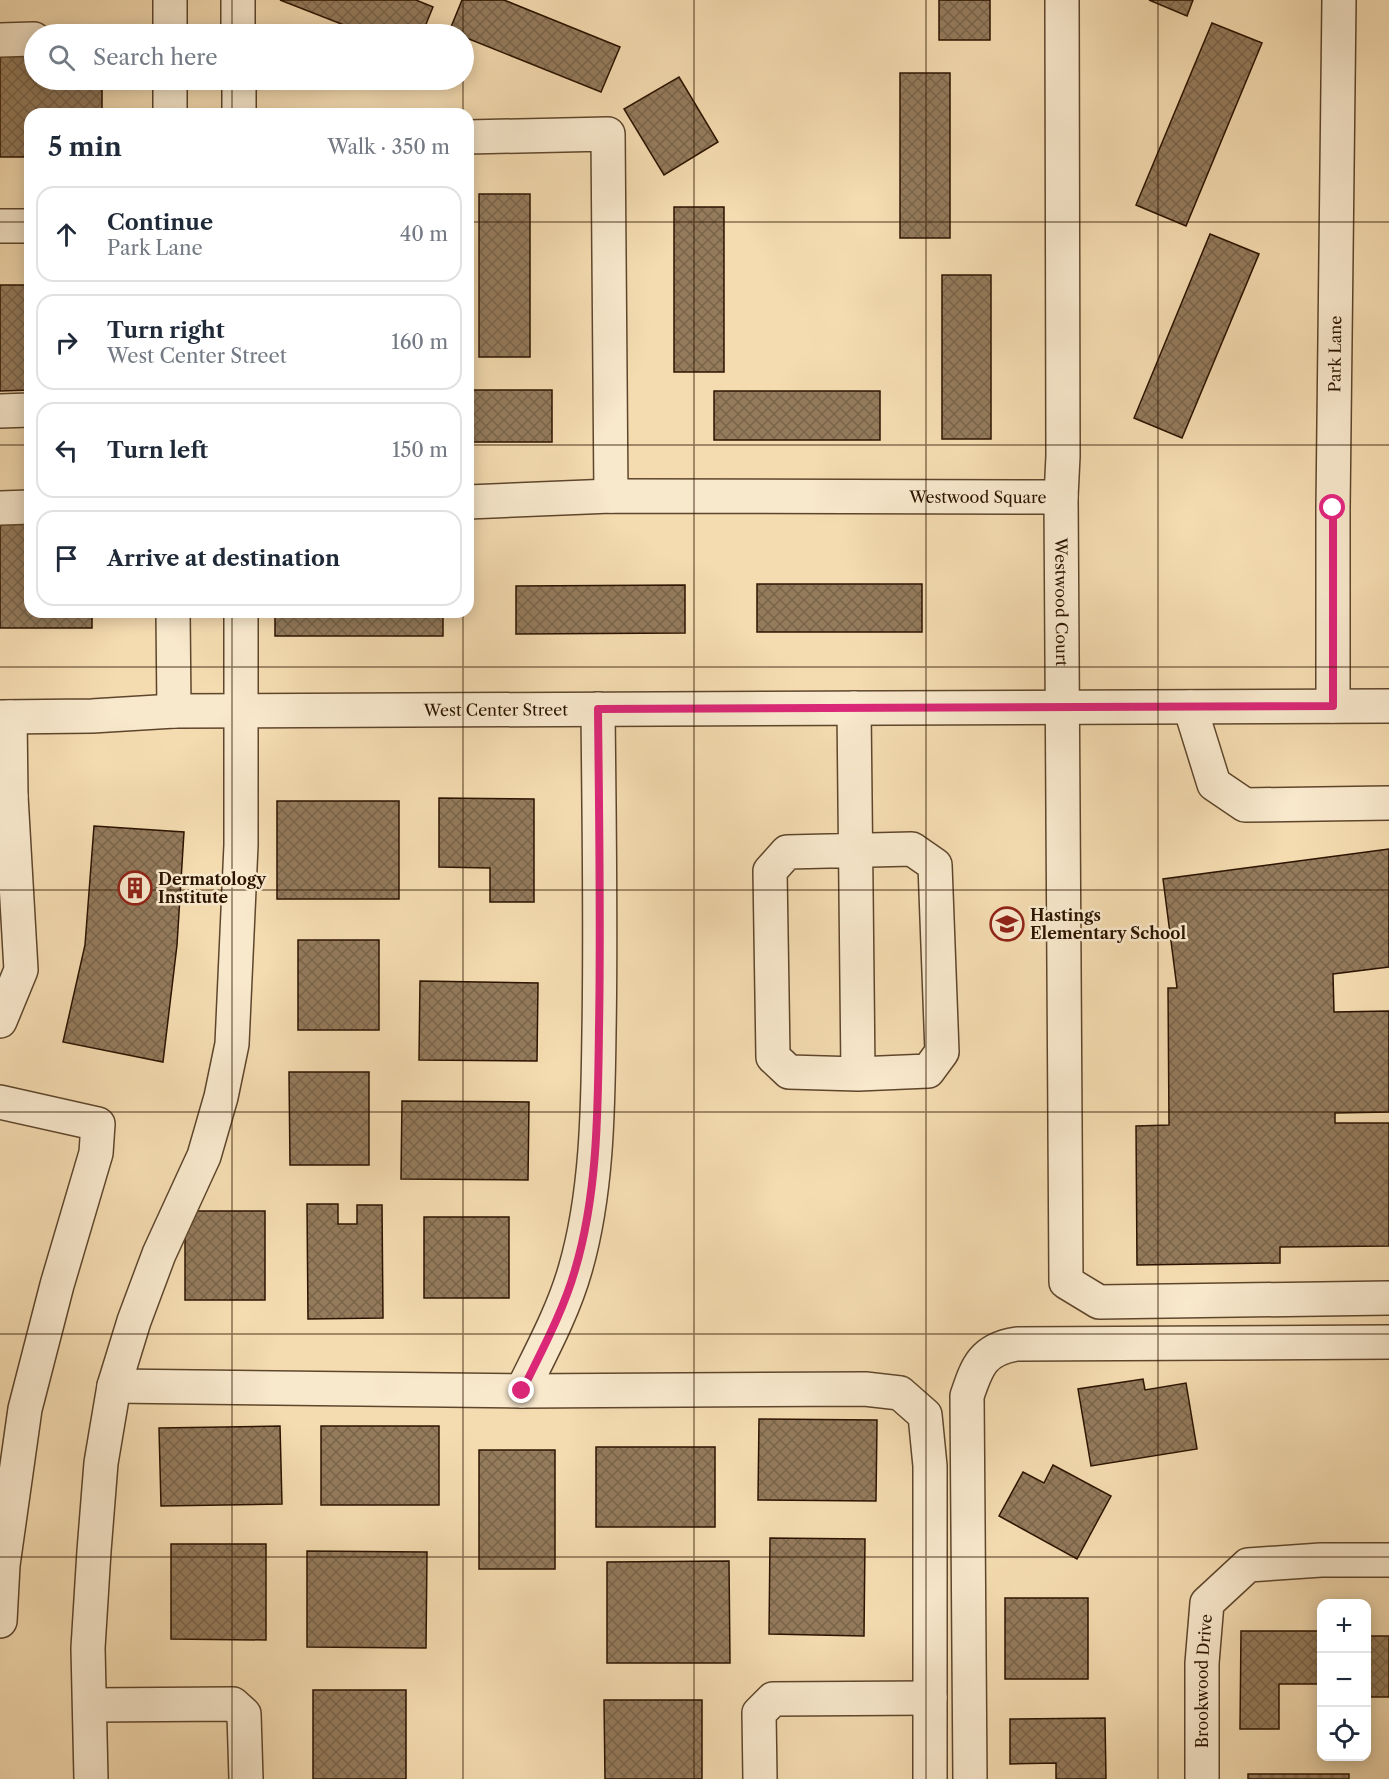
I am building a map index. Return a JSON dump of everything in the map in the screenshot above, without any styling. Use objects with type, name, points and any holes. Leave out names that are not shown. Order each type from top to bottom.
[{"type":"street","points":[[170,0],[170,24]]},
{"type":"street","points":[[238,0],[238,24]]},
{"type":"street","name":"Westwood Square","points":[[474,502],[611,496],[1061,497],[1063,456],[1062,0]]},
{"type":"street","name":"Park Lane","points":[[1333,706],[1339,0]]},
{"type":"street","points":[[0,40],[24,39]]},
{"type":"street","points":[[170,90],[170,108]]},
{"type":"street","points":[[239,90],[239,108]]},
{"type":"street","points":[[474,137],[608,134],[611,496]]},
{"type":"street","points":[[0,226],[24,226]]},
{"type":"street","points":[[0,411],[24,410]]},
{"type":"street","name":"Westwood Court","points":[[1061,497],[1066,1281],[1099,1302],[1389,1298]]},
{"type":"street","points":[[0,508],[24,507]]},
{"type":"street","points":[[173,618],[174,711]]},
{"type":"street","points":[[91,1779],[88,1648],[101,1463],[114,1386],[134,1321],[159,1254],[204,1156],[221,1097],[232,1044],[241,845],[241,618]]},
{"type":"street","name":"West Center Street","points":[[5,717],[242,710],[1389,706]]},
{"type":"street","points":[[1190,707],[1214,784],[1245,805],[1389,803]]},
{"type":"street","points":[[854,708],[858,1074]]},
{"type":"street","points":[[522,1391],[553,1327],[575,1271],[589,1201],[598,1120],[601,917],[598,709]]},
{"type":"street","points":[[0,1021],[21,970],[6,796],[5,717]]},
{"type":"street","points":[[912,849],[936,865],[942,1052],[928,1071],[858,1074],[789,1072],[773,1057],[770,871],[787,852],[912,849]]},
{"type":"street","points":[[0,1102],[98,1124],[96,1153],[57,1285],[25,1409],[3,1564],[0,1621]]},
{"type":"street","points":[[970,1779],[967,1396],[976,1370],[987,1354],[1003,1346],[1017,1344],[1389,1342]]},
{"type":"street","points":[[114,1386],[522,1391],[866,1389],[900,1393],[925,1415],[930,1466],[930,1779]]},
{"type":"street","name":"Brookwood Drive","points":[[1202,1779],[1202,1663],[1207,1603],[1248,1564],[1321,1560],[1389,1560]]},
{"type":"street","points":[[760,1779],[759,1713],[773,1699],[930,1698]]},
{"type":"street","points":[[90,1705],[233,1704],[244,1714],[246,1779]]},
{"type":"building","points":[[280,0],[416,0],[433,7],[426,24],[341,24]]},
{"type":"building","points":[[462,0],[504,0],[620,47],[601,92],[474,41],[474,24],[452,24]]},
{"type":"building","points":[[939,0],[990,0],[990,40],[939,40]]},
{"type":"building","points":[[1149,0],[1193,0],[1187,16]]},
{"type":"building","points":[[1212,23],[1262,43],[1186,226],[1136,205]]},
{"type":"building","points":[[0,51],[24,51],[24,90],[102,90],[102,108],[24,108],[24,157],[0,157]]},
{"type":"building","points":[[900,73],[950,73],[950,238],[900,238]]},
{"type":"building","points":[[679,77],[718,142],[664,175],[624,109]]},
{"type":"building","points":[[479,194],[530,194],[530,357],[479,357]]},
{"type":"building","points":[[674,207],[724,207],[724,372],[674,372]]},
{"type":"building","points":[[1210,234],[1259,254],[1182,438],[1134,418]]},
{"type":"building","points":[[942,275],[991,275],[991,439],[942,439]]},
{"type":"building","points":[[0,285],[24,285],[24,390],[0,391]]},
{"type":"building","points":[[474,390],[552,390],[552,442],[474,442]]},
{"type":"building","points":[[714,391],[880,391],[880,440],[714,440]]},
{"type":"building","points":[[0,522],[24,522],[24,618],[92,618],[92,628],[0,628]]},
{"type":"building","points":[[757,584],[922,584],[922,632],[757,632]]},
{"type":"building","points":[[685,585],[685,633],[516,634],[516,586]]},
{"type":"building","points":[[275,618],[443,618],[443,636],[275,636]]},
{"type":"building","points":[[439,798],[534,799],[534,902],[490,902],[490,868],[439,867]]},
{"type":"building","points":[[277,801],[399,801],[399,899],[277,899]]},
{"type":"building","name":"Dermatology Institute","points":[[94,826],[184,832],[177,945],[163,1062],[63,1042],[85,945]]},
{"type":"building","points":[[1389,849],[1389,967],[1333,974],[1334,1012],[1389,1011],[1389,1112],[1335,1113],[1335,1123],[1389,1123],[1389,1246],[1280,1247],[1280,1263],[1137,1265],[1136,1126],[1169,1125],[1168,988],[1177,988],[1163,879]]},
{"type":"building","points":[[298,940],[379,940],[379,1030],[298,1030]]},
{"type":"building","points":[[420,981],[538,983],[537,1061],[419,1060]]},
{"type":"building","points":[[289,1072],[369,1072],[369,1165],[290,1165]]},
{"type":"building","points":[[402,1101],[529,1102],[528,1180],[401,1179]]},
{"type":"building","points":[[307,1204],[338,1204],[338,1224],[357,1224],[357,1205],[382,1205],[383,1318],[308,1319]]},
{"type":"building","points":[[185,1211],[265,1211],[265,1300],[185,1300]]},
{"type":"building","points":[[424,1217],[509,1217],[509,1298],[424,1298]]},
{"type":"building","points":[[1143,1379],[1145,1390],[1186,1383],[1197,1449],[1091,1466],[1078,1389]]},
{"type":"building","points":[[759,1419],[877,1420],[876,1501],[758,1500]]},
{"type":"building","points":[[280,1426],[282,1504],[161,1506],[159,1428]]},
{"type":"building","points":[[321,1426],[439,1426],[439,1505],[321,1505]]},
{"type":"building","points":[[596,1447],[715,1447],[715,1527],[596,1527]]},
{"type":"building","points":[[479,1450],[555,1450],[555,1569],[479,1569]]},
{"type":"building","points":[[1053,1465],[1111,1496],[1077,1559],[999,1516],[1023,1472],[1044,1483]]},
{"type":"building","points":[[770,1538],[865,1539],[864,1636],[769,1634]]},
{"type":"building","points":[[171,1544],[266,1544],[266,1640],[171,1639]]},
{"type":"building","points":[[307,1551],[427,1552],[426,1648],[307,1647]]},
{"type":"building","points":[[729,1561],[730,1663],[607,1663],[607,1562]]},
{"type":"building","points":[[1005,1598],[1088,1598],[1088,1679],[1005,1679]]},
{"type":"building","points":[[1241,1631],[1317,1631],[1317,1684],[1279,1684],[1279,1729],[1240,1729]]},
{"type":"building","points":[[1371,1636],[1389,1636],[1389,1697],[1371,1697]]},
{"type":"building","points":[[313,1690],[406,1690],[406,1779],[313,1779]]},
{"type":"building","points":[[604,1700],[702,1700],[702,1779],[605,1779]]},
{"type":"building","points":[[1105,1718],[1106,1779],[1056,1779],[1056,1763],[1010,1764],[1010,1719]]},
{"type":"building","points":[[1248,1774],[1349,1774],[1349,1779],[1248,1779]]},
{"type":"place","name":"Dermatology Institute","points":[[135,888]]},
{"type":"place","name":"Hastings Elementary School","points":[[1007,924]]},
{"type":"route","points":[[522,1391],[553,1327],[575,1271],[589,1201],[598,1120],[601,917],[598,709],[1333,706],[1333,508]]}]
